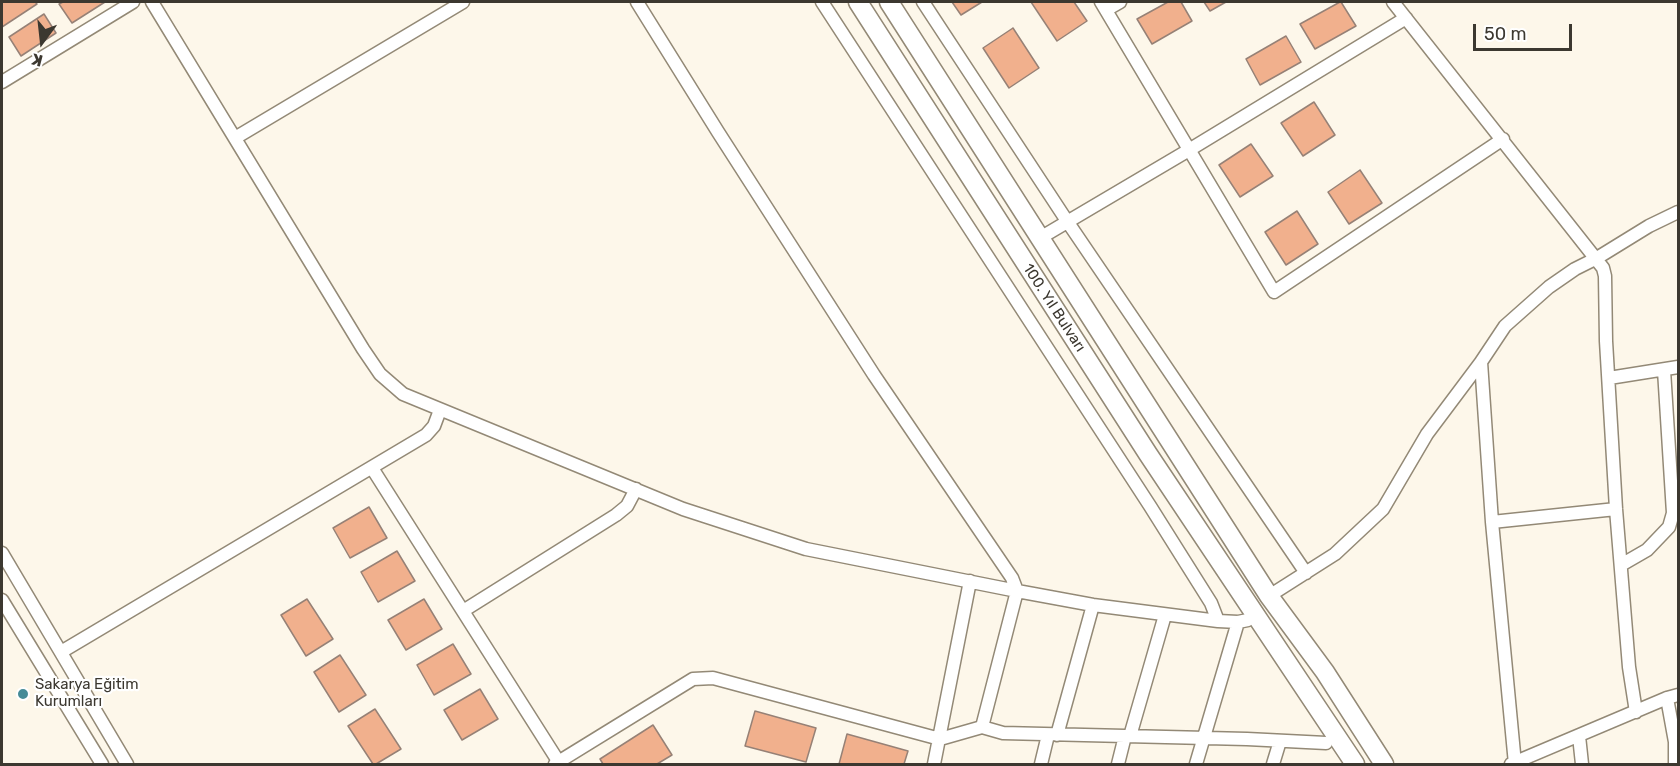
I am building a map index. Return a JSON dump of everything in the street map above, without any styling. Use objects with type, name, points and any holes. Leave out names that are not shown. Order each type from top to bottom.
[{"type":"main road","name":"100. Yıl Bulvarı","points":[[858,2],[1148,454],[1355,765]]},
{"type":"main road","name":"100. Yıl Bulvarı","points":[[889,2],[1269,596],[1325,672],[1384,765]]},
{"type":"main road","points":[[1254,612],[1269,596]]},
{"type":"street","points":[[2,82],[133,2]]},
{"type":"street","points":[[152,2],[371,362],[391,385],[403,394],[683,509],[806,549],[1017,591],[1165,615],[1238,622],[1248,620],[1254,612]]},
{"type":"street","points":[[235,138],[464,2]]},
{"type":"street","points":[[637,2],[874,375],[1012,579],[1017,591],[982,727]]},
{"type":"street","points":[[822,2],[1150,506],[1211,603],[1218,621]]},
{"type":"street","points":[[922,2],[1067,221],[1306,573]]},
{"type":"street","points":[[1120,2],[1103,6],[1275,292],[1503,140]]},
{"type":"street","points":[[1393,2],[1603,268],[1620,566],[1629,668],[1636,712]]},
{"type":"street","points":[[1040,237],[1189,150],[1406,18]]},
{"type":"street","points":[[1269,596],[1335,554],[1383,509],[1427,434],[1505,326],[1549,287],[1575,269],[1678,212]]},
{"type":"street","points":[[1481,362],[1492,522],[1514,764],[1673,697],[1675,765]]},
{"type":"street","points":[[1609,378],[1678,367]]},
{"type":"street","points":[[1620,566],[1647,550],[1669,527],[1673,513],[1664,370]]},
{"type":"street","points":[[61,652],[426,435],[435,426],[440,410]]},
{"type":"street","points":[[372,468],[558,764],[693,679],[712,678],[940,738],[982,727],[1003,733],[1326,743]]},
{"type":"street","points":[[463,611],[616,515],[627,506],[636,489]]},
{"type":"street","points":[[1492,522],[1616,509]]},
{"type":"street","points":[[2,553],[127,765]]},
{"type":"street","points":[[934,765],[970,582]]},
{"type":"street","points":[[2,600],[102,765]]},
{"type":"street","points":[[1041,765],[1094,605]]},
{"type":"street","points":[[1118,765],[1165,615]]},
{"type":"street","points":[[1196,765],[1238,622]]},
{"type":"street","points":[[1579,736],[1582,765]]},
{"type":"street","points":[[1273,765],[1280,741]]},
{"type":"building","points":[[2,2],[35,2],[37,4],[2,27]]},
{"type":"building","points":[[63,2],[105,2],[72,23],[59,4]]},
{"type":"building","points":[[952,2],[982,2],[961,15]]},
{"type":"building","points":[[1031,2],[1074,2],[1087,21],[1057,41]]},
{"type":"building","points":[[1168,2],[1181,2],[1192,21],[1152,44],[1137,19]]},
{"type":"building","points":[[1204,2],[1226,2],[1210,11]]},
{"type":"building","points":[[1340,2],[1356,26],[1315,49],[1300,24]]},
{"type":"building","points":[[44,14],[56,33],[21,56],[9,37]]},
{"type":"building","points":[[1013,28],[1039,68],[1009,88],[983,48]]},
{"type":"building","points":[[1286,36],[1301,62],[1260,85],[1246,59]]},
{"type":"building","points":[[1314,102],[1335,135],[1303,156],[1281,123]]},
{"type":"building","points":[[1251,144],[1273,176],[1240,197],[1219,165]]},
{"type":"building","points":[[1360,170],[1382,203],[1349,224],[1328,192]]},
{"type":"building","points":[[1297,211],[1318,244],[1286,265],[1265,232]]},
{"type":"building","points":[[369,507],[387,538],[350,558],[333,528]]},
{"type":"building","points":[[397,551],[415,581],[378,602],[361,572]]},
{"type":"building","points":[[307,599],[333,639],[306,656],[281,615]]},
{"type":"building","points":[[424,599],[442,629],[406,650],[388,620]]},
{"type":"building","points":[[453,644],[471,674],[434,695],[417,665]]},
{"type":"building","points":[[340,655],[366,695],[339,712],[314,672]]},
{"type":"building","points":[[480,689],[498,719],[462,740],[444,710]]},
{"type":"building","points":[[375,709],[401,749],[373,764],[348,726]]},
{"type":"building","points":[[755,711],[816,728],[806,762],[745,746]]},
{"type":"building","points":[[653,725],[672,755],[657,764],[603,764],[600,759]]},
{"type":"building","points":[[847,734],[908,751],[904,764],[839,764]]},
{"type":"place","name":"Sakarya Eğitim Kurumları","points":[[23,694]]}]
